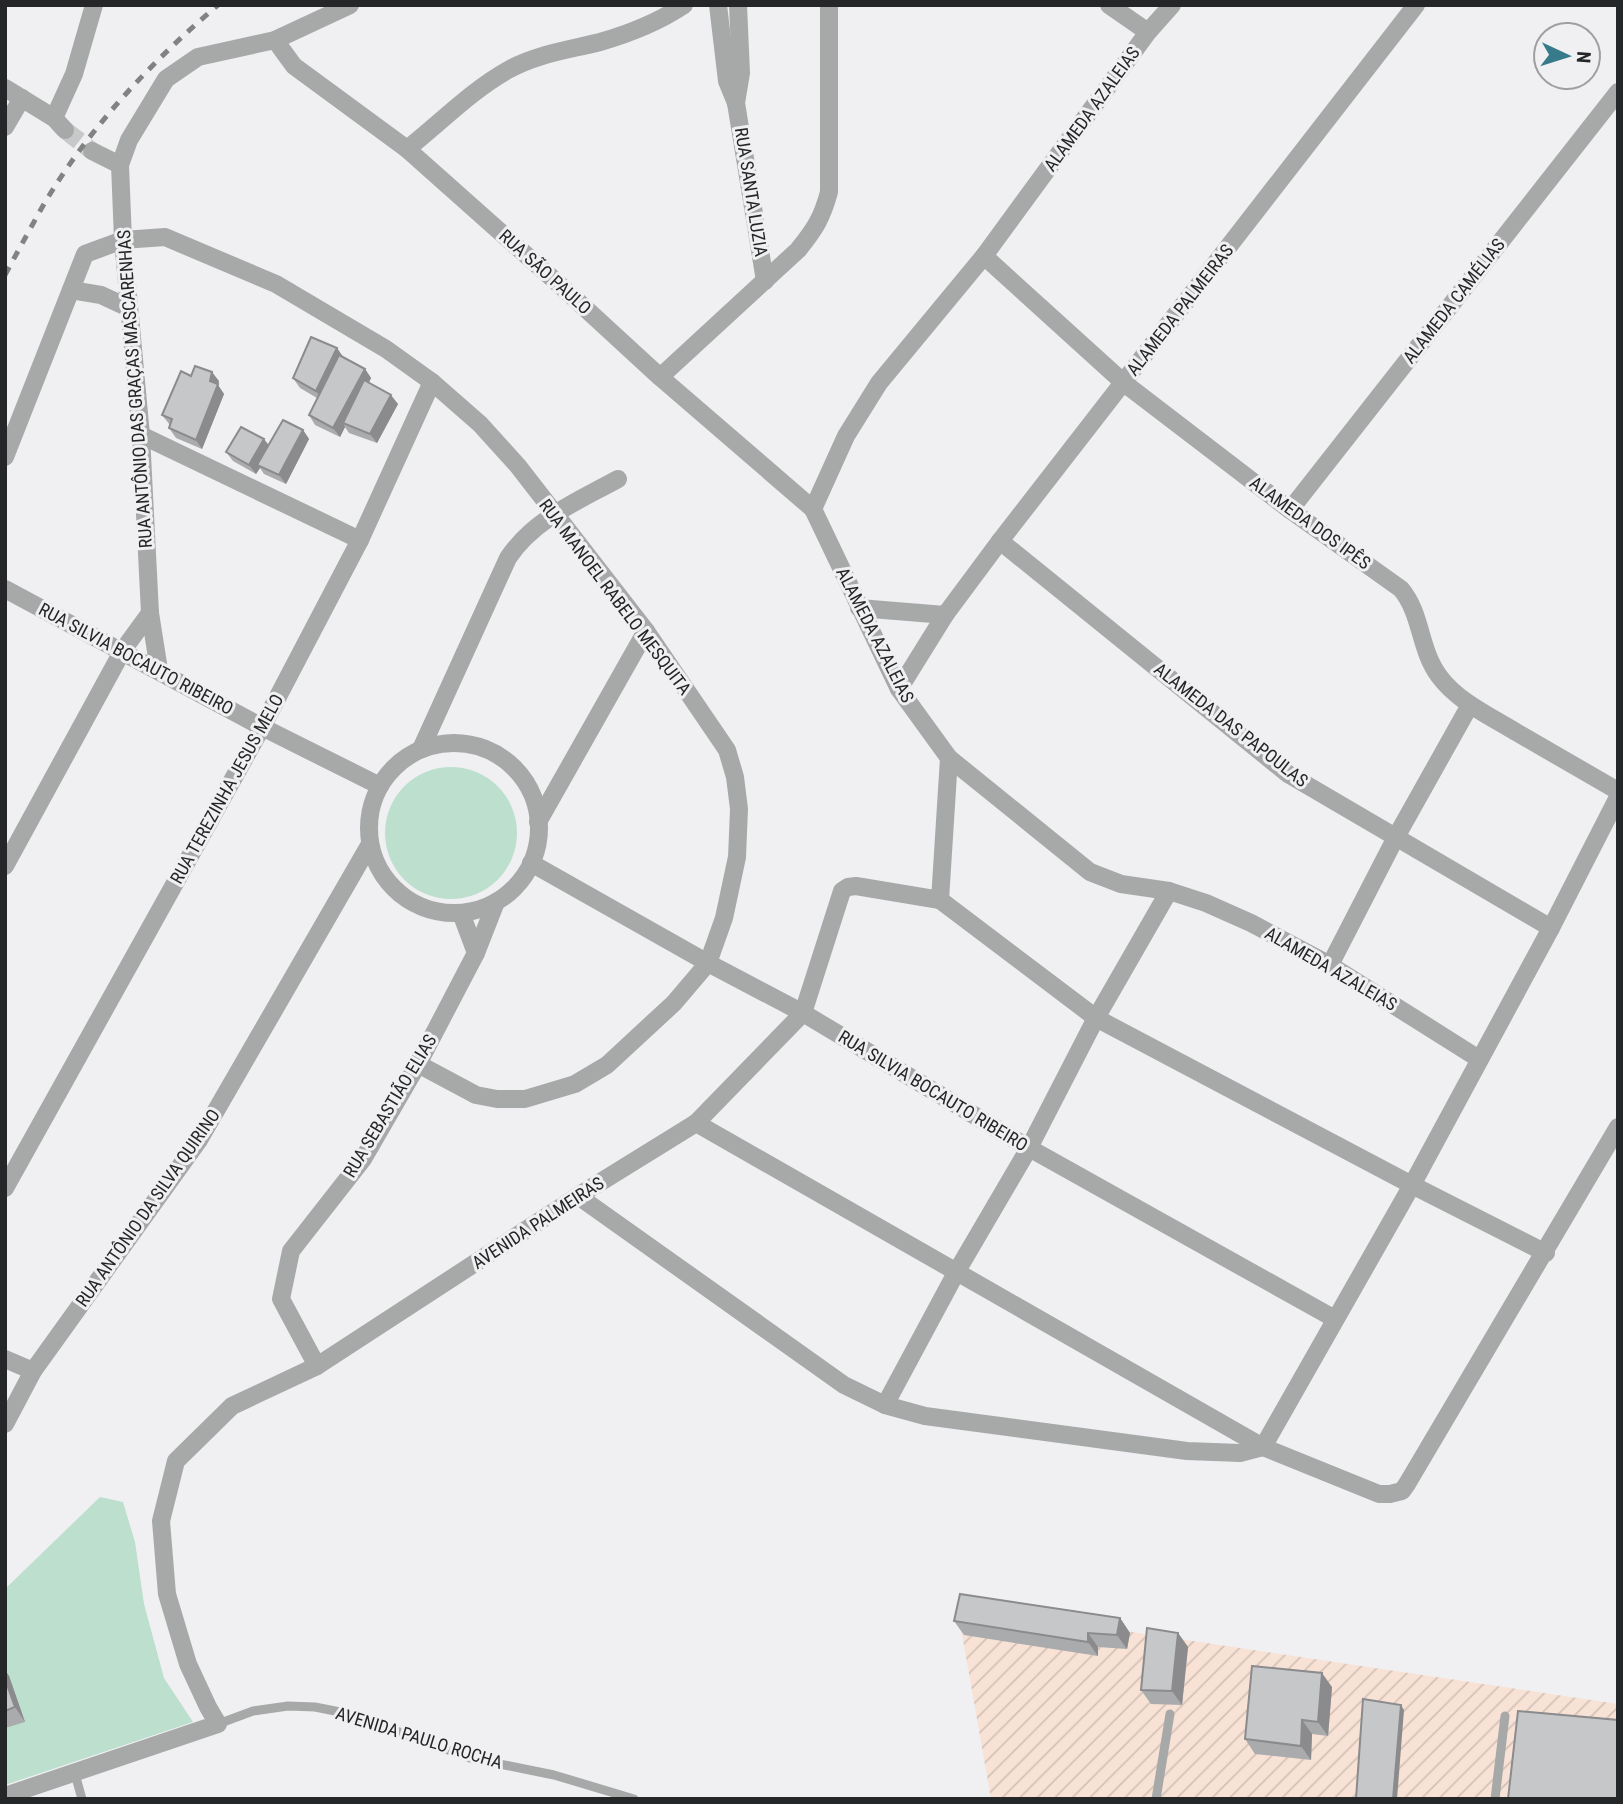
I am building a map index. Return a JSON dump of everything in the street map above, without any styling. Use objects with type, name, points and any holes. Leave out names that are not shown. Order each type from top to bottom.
[{"type":"street","points":[[5,88],[60,124],[94,5]]},
{"type":"street","points":[[92,150],[120,165],[129,139],[166,79],[198,57],[275,40],[350,5]]},
{"type":"street","points":[[407,149],[485,85],[509,69],[542,55],[604,41],[657,20],[684,5]]},
{"type":"street","name":"RUA SANTA LUZIA","points":[[718,5],[727,81],[736,103],[765,281]]},
{"type":"street","name":"RUA SANTA LUZIA","points":[[736,103],[741,73],[738,5]]},
{"type":"street","points":[[660,377],[798,250],[823,216],[829,192],[829,5]]},
{"type":"street","points":[[1109,5],[1149,33]]},
{"type":"street","name":"ALAMEDA AZALEIAS","points":[[1172,5],[984,256],[879,383],[846,436],[813,509],[899,689],[949,758],[1090,872],[1121,884],[1169,891],[1206,903],[1251,923],[1330,965],[1479,1059]]},
{"type":"street","name":"ALAMEDA PALMEIRAS","points":[[899,689],[945,615],[999,541],[1416,5]]},
{"type":"street","name":"RUA SÃO PAULO","points":[[275,40],[295,66],[407,149],[660,377],[813,509]]},
{"type":"street","name":"ALAMEDA CAMÉLIAS","points":[[1290,510],[1618,92]]},
{"type":"street","points":[[5,127],[22,98]]},
{"type":"street","name":"RUA ANTÔNIO DAS GRAÇAS MASCARENHAS","points":[[120,165],[123,240],[141,435],[150,613],[159,670]]},
{"type":"street","name":"RUA MANOEL RABELO MESQUITA","points":[[5,457],[85,254],[123,240],[165,237],[276,284],[386,349],[432,382],[480,424],[518,466],[646,631],[727,750],[736,777],[739,809],[737,857],[724,918],[708,963],[674,1003],[607,1065],[575,1084],[525,1099],[497,1099],[476,1095],[418,1064]]},
{"type":"street","name":"ALAMEDA DOS IPÊS","points":[[984,256],[1124,383],[1290,510],[1401,589],[1414,611],[1422,645],[1430,663],[1441,679],[1470,705],[1618,791]]},
{"type":"street","points":[[71,290],[101,295],[129,308]]},
{"type":"street","name":"RUA TEREZINHA JESUS MELO","points":[[5,1188],[262,727],[360,540],[432,382]]},
{"type":"street","points":[[141,435],[360,540]]},
{"type":"street","points":[[421,748],[508,558],[529,531],[618,479]]},
{"type":"street","name":"ALAMEDA DAS PAPOULAS","points":[[999,541],[1288,774],[1551,928]]},
{"type":"street","name":"RUA SILVIA BOCAUTO RIBEIRO","points":[[5,589],[262,727],[380,786]]},
{"type":"street","points":[[859,608],[945,615]]},
{"type":"street","points":[[5,866],[122,650],[150,613]]},
{"type":"street","points":[[538,822],[646,631]]},
{"type":"street","points":[[1330,965],[1396,837],[1470,705]]},
{"type":"street","points":[[443,743],[466,743],[488,749],[508,762],[523,779],[534,800],[538,822],[537,843],[531,863],[517,885],[496,902],[461,913],[436,911],[413,903],[393,888],[379,868],[370,844],[370,814],[380,786],[397,764],[421,748],[443,743]]},
{"type":"street","points":[[949,758],[940,900],[1096,1018],[1546,1253]]},
{"type":"street","points":[[578,1196],[844,1385],[885,1405],[925,1416],[1187,1451],[1240,1453],[1263,1447],[1412,1185],[1551,928],[1618,797]]},
{"type":"street","name":"RUA ANTÔNIO DA SILVA QUIRINO","points":[[5,1424],[33,1371],[199,1140],[370,844]]},
{"type":"street","name":"RUA SILVIA BOCAUTO RIBEIRO","points":[[531,863],[803,1013],[1029,1148],[1335,1319]]},
{"type":"street","name":"AVENIDA PALMEIRAS","points":[[218,1724],[188,1664],[167,1594],[162,1521],[176,1461],[232,1406],[317,1367],[578,1196],[696,1123],[803,1013],[842,891],[856,886],[940,900]]},
{"type":"street","points":[[885,1405],[957,1271],[1029,1148],[1096,1018],[1169,891]]},
{"type":"street","name":"RUA SEBASTIÃO ELIAS","points":[[317,1367],[281,1299],[291,1251],[363,1159],[418,1064],[476,953],[496,902]]},
{"type":"street","points":[[461,913],[476,953]]},
{"type":"street","points":[[696,1123],[1263,1447],[1370,1491],[1390,1494],[1402,1491],[1546,1253],[1618,1127]]},
{"type":"street","points":[[5,1359],[33,1371]]},
{"type":"street","name":"AVENIDA PAULO ROCHA","points":[[5,1796],[218,1724]]},
{"type":"lane","name":"AVENIDA PAULO ROCHA","points":[[218,1724],[253,1711],[288,1706],[315,1707],[350,1714],[470,1758],[554,1775],[634,1799]]},
{"type":"lane","points":[[1156,1799],[1170,1714]]},
{"type":"lane","points":[[1495,1799],[1505,1716]]},
{"type":"lane","points":[[75,1774],[82,1799]]},
{"type":"shaded area","points":[[957,1606],[1618,1704],[1618,1799],[991,1799]]},
{"type":"green space","points":[[451,767],[476,772],[498,786],[512,808],[517,833],[512,858],[498,880],[476,894],[451,899],[426,894],[404,880],[390,858],[385,833],[390,808],[404,786],[426,772]]},
{"type":"green space","points":[[100,1497],[123,1502],[135,1542],[144,1604],[164,1678],[193,1722],[5,1785],[5,1589]]},
{"type":"building","points":[[311,337],[337,348],[316,391],[293,378]]},
{"type":"building","points":[[339,355],[365,369],[333,428],[309,415]]},
{"type":"building","points":[[195,366],[212,372],[210,381],[218,384],[196,440],[169,428],[172,419],[162,415],[181,371],[191,376]]},
{"type":"building","points":[[364,380],[391,395],[370,434],[343,423]]},
{"type":"building","points":[[283,420],[303,430],[279,475],[257,465]]},
{"type":"building","points":[[241,427],[264,439],[249,465],[226,452]]},
{"type":"building","points":[[960,1594],[1120,1618],[1117,1635],[1088,1633],[1088,1642],[954,1621]]},
{"type":"building","points":[[1147,1628],[1178,1633],[1172,1691],[1141,1690]]},
{"type":"building","points":[[1252,1666],[1322,1673],[1318,1722],[1302,1720],[1301,1746],[1245,1739]]},
{"type":"building","points":[[5,1679],[15,1707],[5,1711]]},
{"type":"building","points":[[1363,1699],[1401,1705],[1393,1799],[1356,1799]]},
{"type":"building","points":[[1518,1711],[1618,1720],[1618,1799],[1508,1799]]},
{"type":"tunnel","points":[[65,130],[92,151]]},
{"type":"railway","points":[[5,275],[44,204],[101,123],[145,73],[218,5]]}]
